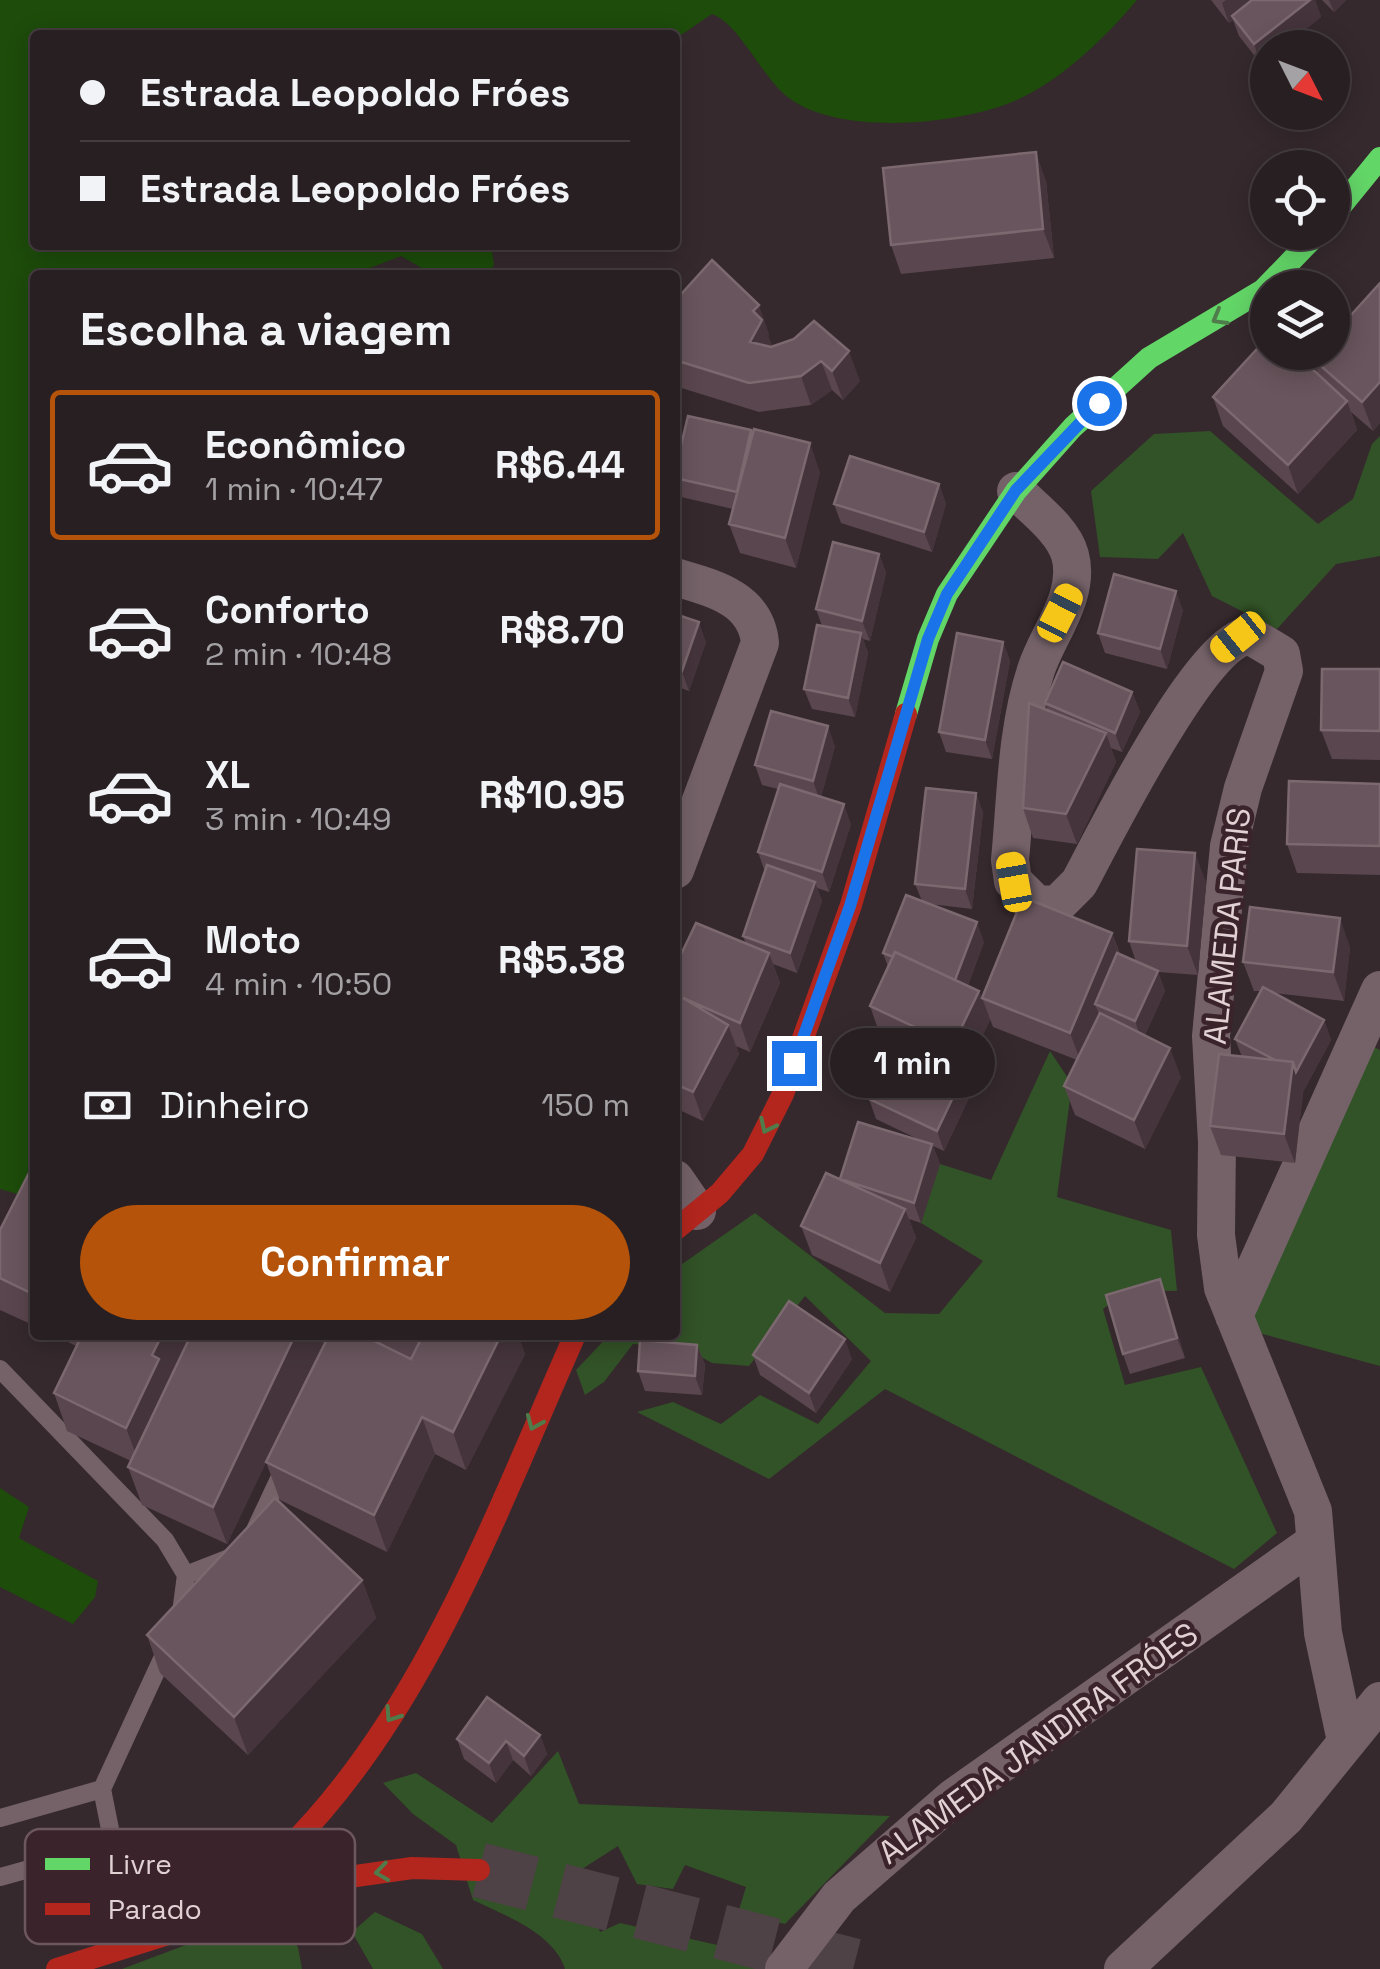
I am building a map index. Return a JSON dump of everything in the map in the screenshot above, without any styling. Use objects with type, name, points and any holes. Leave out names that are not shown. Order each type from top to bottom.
[{"type":"street","points":[[1350,195],[1380,158]]},
{"type":"street","points":[[686,1220],[720,1193],[753,1154],[783,1094],[850,906],[928,639],[947,594],[1016,490],[1073,428],[1150,358],[1252,299],[1301,250]]},
{"type":"street","name":"ALAMEDA PARIS","points":[[1016,490],[1062,538],[1072,570],[1071,592],[1050,634],[1026,706],[1011,845],[1014,882],[1036,904],[1057,905],[1079,883],[1172,718],[1212,658],[1238,637],[1249,635],[1281,654],[1284,671],[1242,788],[1229,846],[1211,1036],[1217,1142],[1216,1234],[1223,1288],[1313,1510],[1323,1633],[1346,1741]]},
{"type":"street","points":[[680,579],[714,589],[743,606],[755,619],[760,643],[680,857]]},
{"type":"street","points":[[1234,1316],[1380,990]]},
{"type":"street","points":[[305,1829],[410,1689],[492,1522],[555,1373],[573,1340]]},
{"type":"street","name":"ALAMEDA JANDIRA FRÓES","points":[[784,1969],[839,1897],[953,1798],[1315,1542]]},
{"type":"street","points":[[1123,1969],[1286,1817],[1380,1701]]},
{"type":"street","points":[[355,1876],[412,1868],[480,1870]]},
{"type":"street","points":[[57,1969],[135,1944]]},
{"type":"lane","points":[[0,1368],[134,1495],[186,1574],[180,1620],[102,1789],[110,1829]]},
{"type":"lane","points":[[186,1574],[238,1554],[252,1537],[293,1449]]},
{"type":"lane","points":[[0,1818],[102,1789]]},
{"type":"lane","points":[[0,1877],[25,1870]]},
{"type":"shaded area","points":[[0,0],[1137,0],[1080,58],[1030,94],[988,110],[898,123],[837,118],[789,98],[732,28],[712,14],[680,36],[680,30],[30,30],[30,250],[492,250],[494,265],[490,270],[425,270],[401,256],[365,270],[30,270],[30,1198],[0,1189]]},
{"type":"shaded area","points":[[1210,431],[1318,524],[1353,499],[1372,444],[1380,436],[1380,556],[1336,564],[1277,629],[1212,596],[1183,533],[1158,559],[1100,557],[1091,491],[1154,434]]},
{"type":"shaded area","points":[[1374,1047],[1380,1050],[1380,1366],[1255,1332],[1248,1307]]},
{"type":"shaded area","points":[[1050,1051],[1072,1084],[1057,1197],[1171,1230],[1177,1291],[1128,1290],[1103,1309],[1125,1385],[1201,1367],[1277,1533],[1234,1569],[885,1389],[769,1479],[637,1412],[673,1402],[721,1424],[760,1395],[818,1424],[871,1361],[805,1296],[749,1366],[712,1363],[683,1347],[633,1344],[604,1382],[585,1395],[576,1370],[604,1340],[680,1340],[680,1266],[755,1213],[885,1313],[939,1314],[983,1261],[921,1223],[940,1164],[991,1180]]},
{"type":"shaded area","points":[[0,1488],[29,1507],[19,1538],[98,1581],[95,1597],[73,1624],[0,1587]]},
{"type":"shaded area","points":[[558,1751],[579,1804],[890,1816],[785,1924],[738,1913],[746,1887],[685,1865],[673,1889],[637,1884],[618,1846],[579,1871],[600,1932],[620,1923],[775,1958],[769,1969],[565,1969],[559,1956],[539,1935],[473,1900],[456,1845],[413,1814],[383,1783],[416,1773],[492,1823]]},
{"type":"shaded area","points":[[375,1912],[422,1934],[443,1969],[373,1969],[355,1937],[355,1929]]},
{"type":"shaded area","points":[[188,1944],[295,1944],[302,1969],[122,1969]]},
{"type":"building","points":[[1252,0],[1310,0],[1272,30],[1250,30],[1250,39],[1232,16]]},
{"type":"building","points":[[1036,152],[1043,229],[891,245],[883,168]]},
{"type":"building","points":[[712,260],[759,305],[753,311],[762,320],[750,342],[771,347],[794,339],[814,321],[849,351],[832,371],[821,361],[801,376],[749,383],[680,362],[680,295]]},
{"type":"building","points":[[1380,283],[1380,382],[1362,402],[1326,370],[1350,370],[1350,316]]},
{"type":"building","points":[[1250,357],[1250,370],[1313,370],[1347,401],[1288,465],[1213,397]]},
{"type":"building","points":[[688,416],[751,430],[737,492],[680,479],[680,450]]},
{"type":"building","points":[[754,429],[810,443],[785,538],[729,524]]},
{"type":"building","points":[[850,456],[939,484],[924,532],[834,504]]},
{"type":"building","points":[[833,542],[879,554],[862,621],[816,609]]},
{"type":"building","points":[[1114,574],[1176,591],[1160,649],[1098,633]]},
{"type":"building","points":[[680,616],[699,622],[680,670]]},
{"type":"building","points":[[817,625],[861,633],[848,698],[804,689]]},
{"type":"building","points":[[957,633],[1003,642],[985,740],[939,732]]},
{"type":"building","points":[[1063,662],[1132,692],[1115,733],[1045,703]]},
{"type":"building","points":[[1322,669],[1380,669],[1380,731],[1321,730]]},
{"type":"building","points":[[1029,703],[1106,733],[1066,814],[1023,808]]},
{"type":"building","points":[[771,711],[828,726],[813,781],[755,765]]},
{"type":"building","points":[[1289,781],[1380,784],[1380,846],[1287,844]]},
{"type":"building","points":[[780,784],[844,804],[822,872],[758,852]]},
{"type":"building","points":[[926,788],[976,793],[965,889],[915,884]]},
{"type":"building","points":[[1137,849],[1195,853],[1187,946],[1129,941]]},
{"type":"building","points":[[767,865],[815,882],[790,953],[743,936]]},
{"type":"building","points":[[906,895],[977,922],[955,980],[895,952],[893,957],[883,953]]},
{"type":"building","points":[[1023,897],[1112,933],[1070,1033],[982,998]]},
{"type":"building","points":[[1250,907],[1340,918],[1333,972],[1243,962]]},
{"type":"building","points":[[696,923],[769,953],[740,1023],[683,998],[728,1025],[693,1092],[680,1086],[680,957]]},
{"type":"building","points":[[895,952],[979,991],[953,1045],[870,1006]]},
{"type":"building","points":[[1117,953],[1158,971],[1135,1021],[1095,1004]]},
{"type":"building","points":[[1263,987],[1324,1020],[1296,1072],[1293,1062],[1275,1060],[1235,1039]]},
{"type":"building","points":[[1100,1013],[1170,1048],[1134,1120],[1064,1086]]},
{"type":"building","points":[[895,1044],[963,1076],[937,1131],[869,1099]]},
{"type":"building","points":[[1219,1054],[1293,1062],[1284,1134],[1210,1126]]},
{"type":"building","points":[[858,1122],[932,1144],[914,1203],[840,1179]]},
{"type":"building","points":[[30,1171],[30,1293],[0,1278],[0,1230]]},
{"type":"building","points":[[826,1173],[905,1209],[880,1263],[801,1226]]},
{"type":"building","points":[[1160,1279],[1177,1338],[1123,1354],[1106,1295]]},
{"type":"building","points":[[789,1301],[845,1339],[809,1393],[753,1355]]},
{"type":"building","points":[[80,1340],[160,1340],[152,1355],[159,1359],[126,1428],[54,1393]]},
{"type":"building","points":[[189,1340],[293,1340],[213,1507],[128,1467]]},
{"type":"building","points":[[327,1340],[372,1340],[411,1359],[420,1340],[499,1340],[453,1432],[422,1417],[374,1515],[266,1462]]},
{"type":"building","points":[[640,1340],[697,1345],[695,1376],[638,1371]]},
{"type":"building","points":[[275,1498],[362,1580],[234,1717],[147,1635]]},
{"type":"building","points":[[487,1697],[540,1735],[524,1756],[506,1741],[489,1763],[457,1739]]},
{"type":"tunnel","points":[[479,1870],[866,1969]]},
{"type":"traffic: fast","points":[[1350,195],[1380,158]]},
{"type":"traffic: fast","points":[[906,714],[928,639],[947,594],[1016,491],[1073,427],[1149,358],[1263,290],[1302,250]]},
{"type":"traffic: jam","points":[[680,1226],[720,1193],[753,1154],[783,1094],[851,905],[906,714]]},
{"type":"traffic: jam","points":[[305,1829],[380,1734],[419,1671],[487,1537],[573,1340]]},
{"type":"traffic: jam","points":[[355,1876],[412,1868],[479,1870]]},
{"type":"traffic: jam","points":[[57,1969],[136,1944]]},
{"type":"route","points":[[794,1063],[850,906],[928,639],[947,594],[1016,490],[1099,403]]}]
